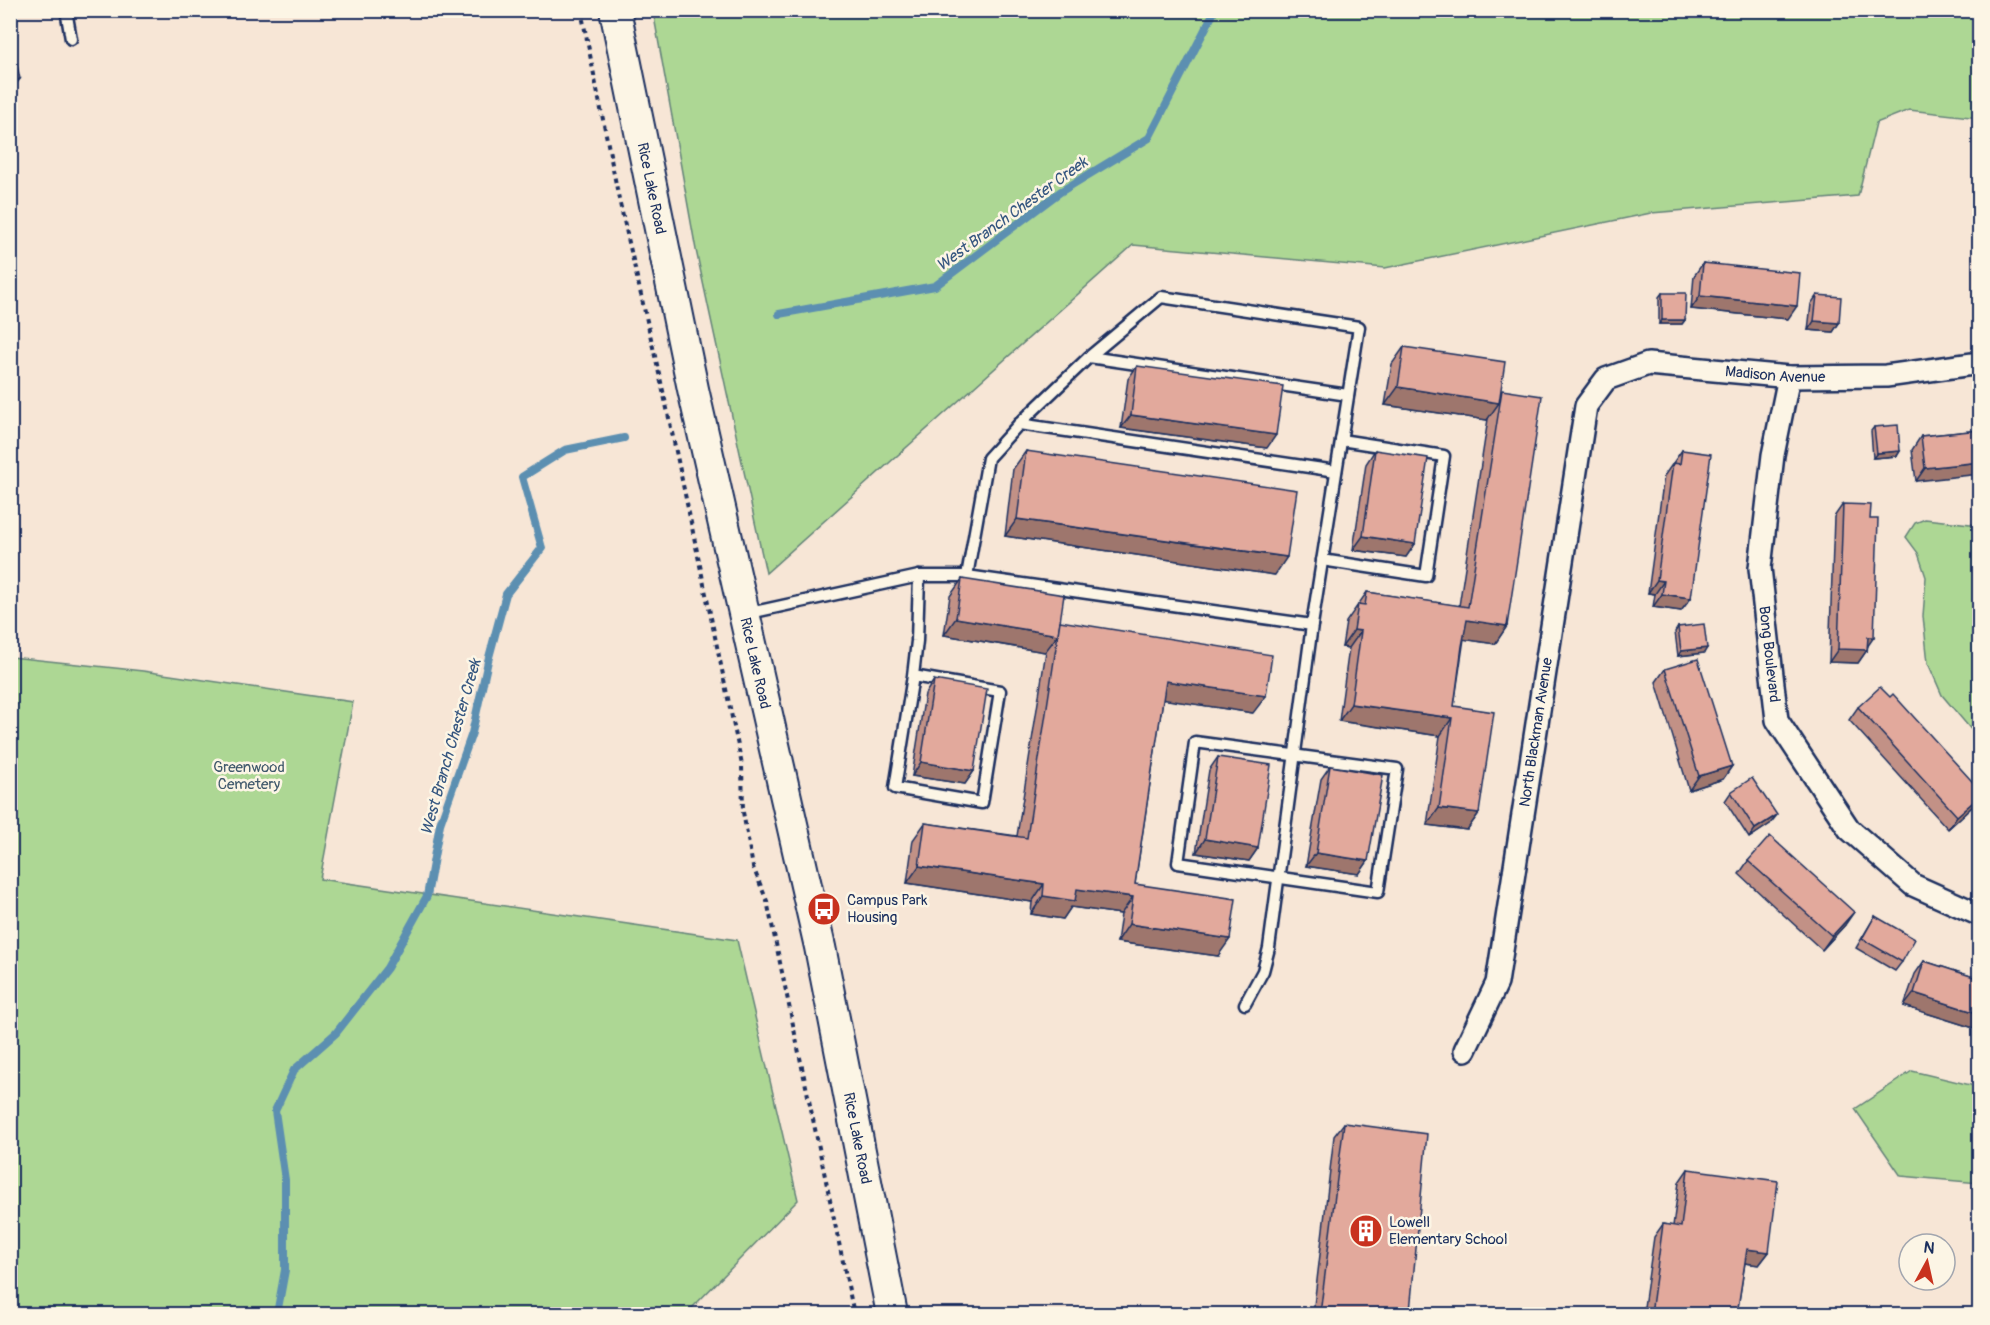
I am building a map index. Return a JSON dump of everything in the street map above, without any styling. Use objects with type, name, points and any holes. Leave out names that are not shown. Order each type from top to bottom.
[{"type":"main road","name":"Rice Lake Road","points":[[615,10],[693,389],[820,947],[892,1314]]},
{"type":"street","name":"Madison Avenue","points":[[1586,406],[1606,379],[1648,364],[1789,377],[1886,376],[1980,363]]},
{"type":"street","name":"Bong Boulevard","points":[[1789,377],[1773,456],[1760,568],[1777,720],[1849,829],[1913,885],[1980,915]]},
{"type":"street","name":"North Blackman Avenue","points":[[1465,1050],[1497,983],[1586,406]]},
{"type":"lane","points":[[66,10],[70,39]]},
{"type":"lane","points":[[967,576],[988,458],[1019,424],[1089,357],[1161,297],[1359,327],[1312,625],[1269,948],[1263,972],[1245,1004]]},
{"type":"lane","points":[[1089,357],[1348,395]]},
{"type":"lane","points":[[1019,424],[1336,471]]},
{"type":"lane","points":[[1322,560],[1426,576],[1444,456],[1341,440]]},
{"type":"lane","points":[[744,614],[920,576],[967,576],[1312,625]]},
{"type":"lane","points":[[913,676],[1000,691],[982,803],[895,788],[918,641],[920,576]]},
{"type":"lane","points":[[1195,742],[1295,754],[1397,769],[1378,892],[1178,863],[1195,742]]},
{"type":"path","points":[[581,10],[619,199],[666,404],[742,765],[743,812],[753,867],[767,901],[854,1314]]},
{"type":"green space","points":[[653,11],[1979,11],[1979,118],[1909,110],[1876,123],[1858,196],[1651,213],[1385,268],[1133,245],[766,573],[696,250]]},
{"type":"green space","points":[[1925,519],[1979,525],[1979,739],[1942,695],[1928,663],[1923,616],[1926,577],[1918,553],[1906,537],[1915,523]]},
{"type":"green space","name":"Greenwood Cemetery","points":[[11,657],[143,671],[353,702],[320,879],[737,940],[798,1200],[686,1314],[11,1314]]},
{"type":"green space","points":[[1912,1071],[1979,1087],[1979,1183],[1901,1176],[1855,1109]]},
{"type":"building","points":[[10,34],[20,79],[10,81]]},
{"type":"building","points":[[1703,263],[1800,273],[1797,306],[1700,296]]},
{"type":"building","points":[[1662,293],[1686,293],[1685,320],[1662,320]]},
{"type":"building","points":[[1817,295],[1841,297],[1839,323],[1814,321]]},
{"type":"building","points":[[1404,347],[1505,362],[1499,403],[1398,387]]},
{"type":"building","points":[[1137,366],[1283,386],[1276,435],[1131,415]]},
{"type":"building","points":[[1502,390],[1542,396],[1507,626],[1467,620],[1462,646],[1454,706],[1494,712],[1479,813],[1439,808],[1452,718],[1351,704],[1361,631],[1354,630],[1358,604],[1365,605],[1367,592],[1468,607]]},
{"type":"building","points":[[1898,425],[1900,451],[1877,453],[1874,427]]},
{"type":"building","points":[[1980,430],[1980,462],[1925,468],[1921,436]]},
{"type":"building","points":[[1375,450],[1428,458],[1415,544],[1363,536]]},
{"type":"building","points":[[1682,450],[1711,454],[1691,598],[1662,594],[1664,581],[1657,580],[1673,463],[1680,464]]},
{"type":"building","points":[[1026,451],[1297,490],[1287,557],[1017,519]]},
{"type":"building","points":[[1843,504],[1871,505],[1870,519],[1878,519],[1874,637],[1868,637],[1867,650],[1838,649]]},
{"type":"building","points":[[962,579],[1064,595],[1058,635],[956,618]]},
{"type":"building","points":[[1060,621],[1272,655],[1266,696],[1166,681],[1135,884],[1236,899],[1230,939],[1129,924],[1133,897],[1077,889],[1075,901],[1043,896],[1044,884],[919,866],[925,823],[1027,838]]},
{"type":"building","points":[[1704,624],[1707,648],[1681,651],[1678,627]]},
{"type":"building","points":[[1698,659],[1732,766],[1699,776],[1665,669]]},
{"type":"building","points":[[934,680],[987,689],[974,771],[921,762]]},
{"type":"building","points":[[1880,687],[1890,697],[1893,694],[1980,790],[1980,796],[1957,816],[1858,707]]},
{"type":"building","points":[[1218,757],[1271,765],[1258,848],[1205,839]]},
{"type":"building","points":[[1330,766],[1383,775],[1368,861],[1316,853]]},
{"type":"building","points":[[1752,778],[1777,815],[1755,829],[1731,792]]},
{"type":"building","points":[[1770,836],[1854,912],[1832,936],[1748,861]]},
{"type":"building","points":[[1875,916],[1915,939],[1902,962],[1862,939]]},
{"type":"building","points":[[1924,961],[1980,979],[1980,1014],[1914,993]]},
{"type":"building","name":"Lowell Elementary School","points":[[1344,1123],[1427,1134],[1410,1311],[1412,1314],[1320,1314]]},
{"type":"building","points":[[1688,1169],[1778,1181],[1769,1252],[1747,1249],[1737,1314],[1651,1314],[1663,1224],[1681,1227]]},
{"type":"waterway","name":"West Branch Chester Creek","points":[[779,314],[935,286],[1060,192],[1149,138],[1215,10]]},
{"type":"waterway","name":"West Branch Chester Creek","points":[[277,1314],[285,1270],[285,1180],[275,1111],[294,1070],[336,1033],[387,968],[427,896],[440,824],[472,733],[506,594],[542,548],[522,477],[565,450],[624,438]]},
{"type":"place","name":"Campus Park Housing","points":[[824,909]]},
{"type":"place","name":"Lowell Elementary School","points":[[1366,1231]]}]
